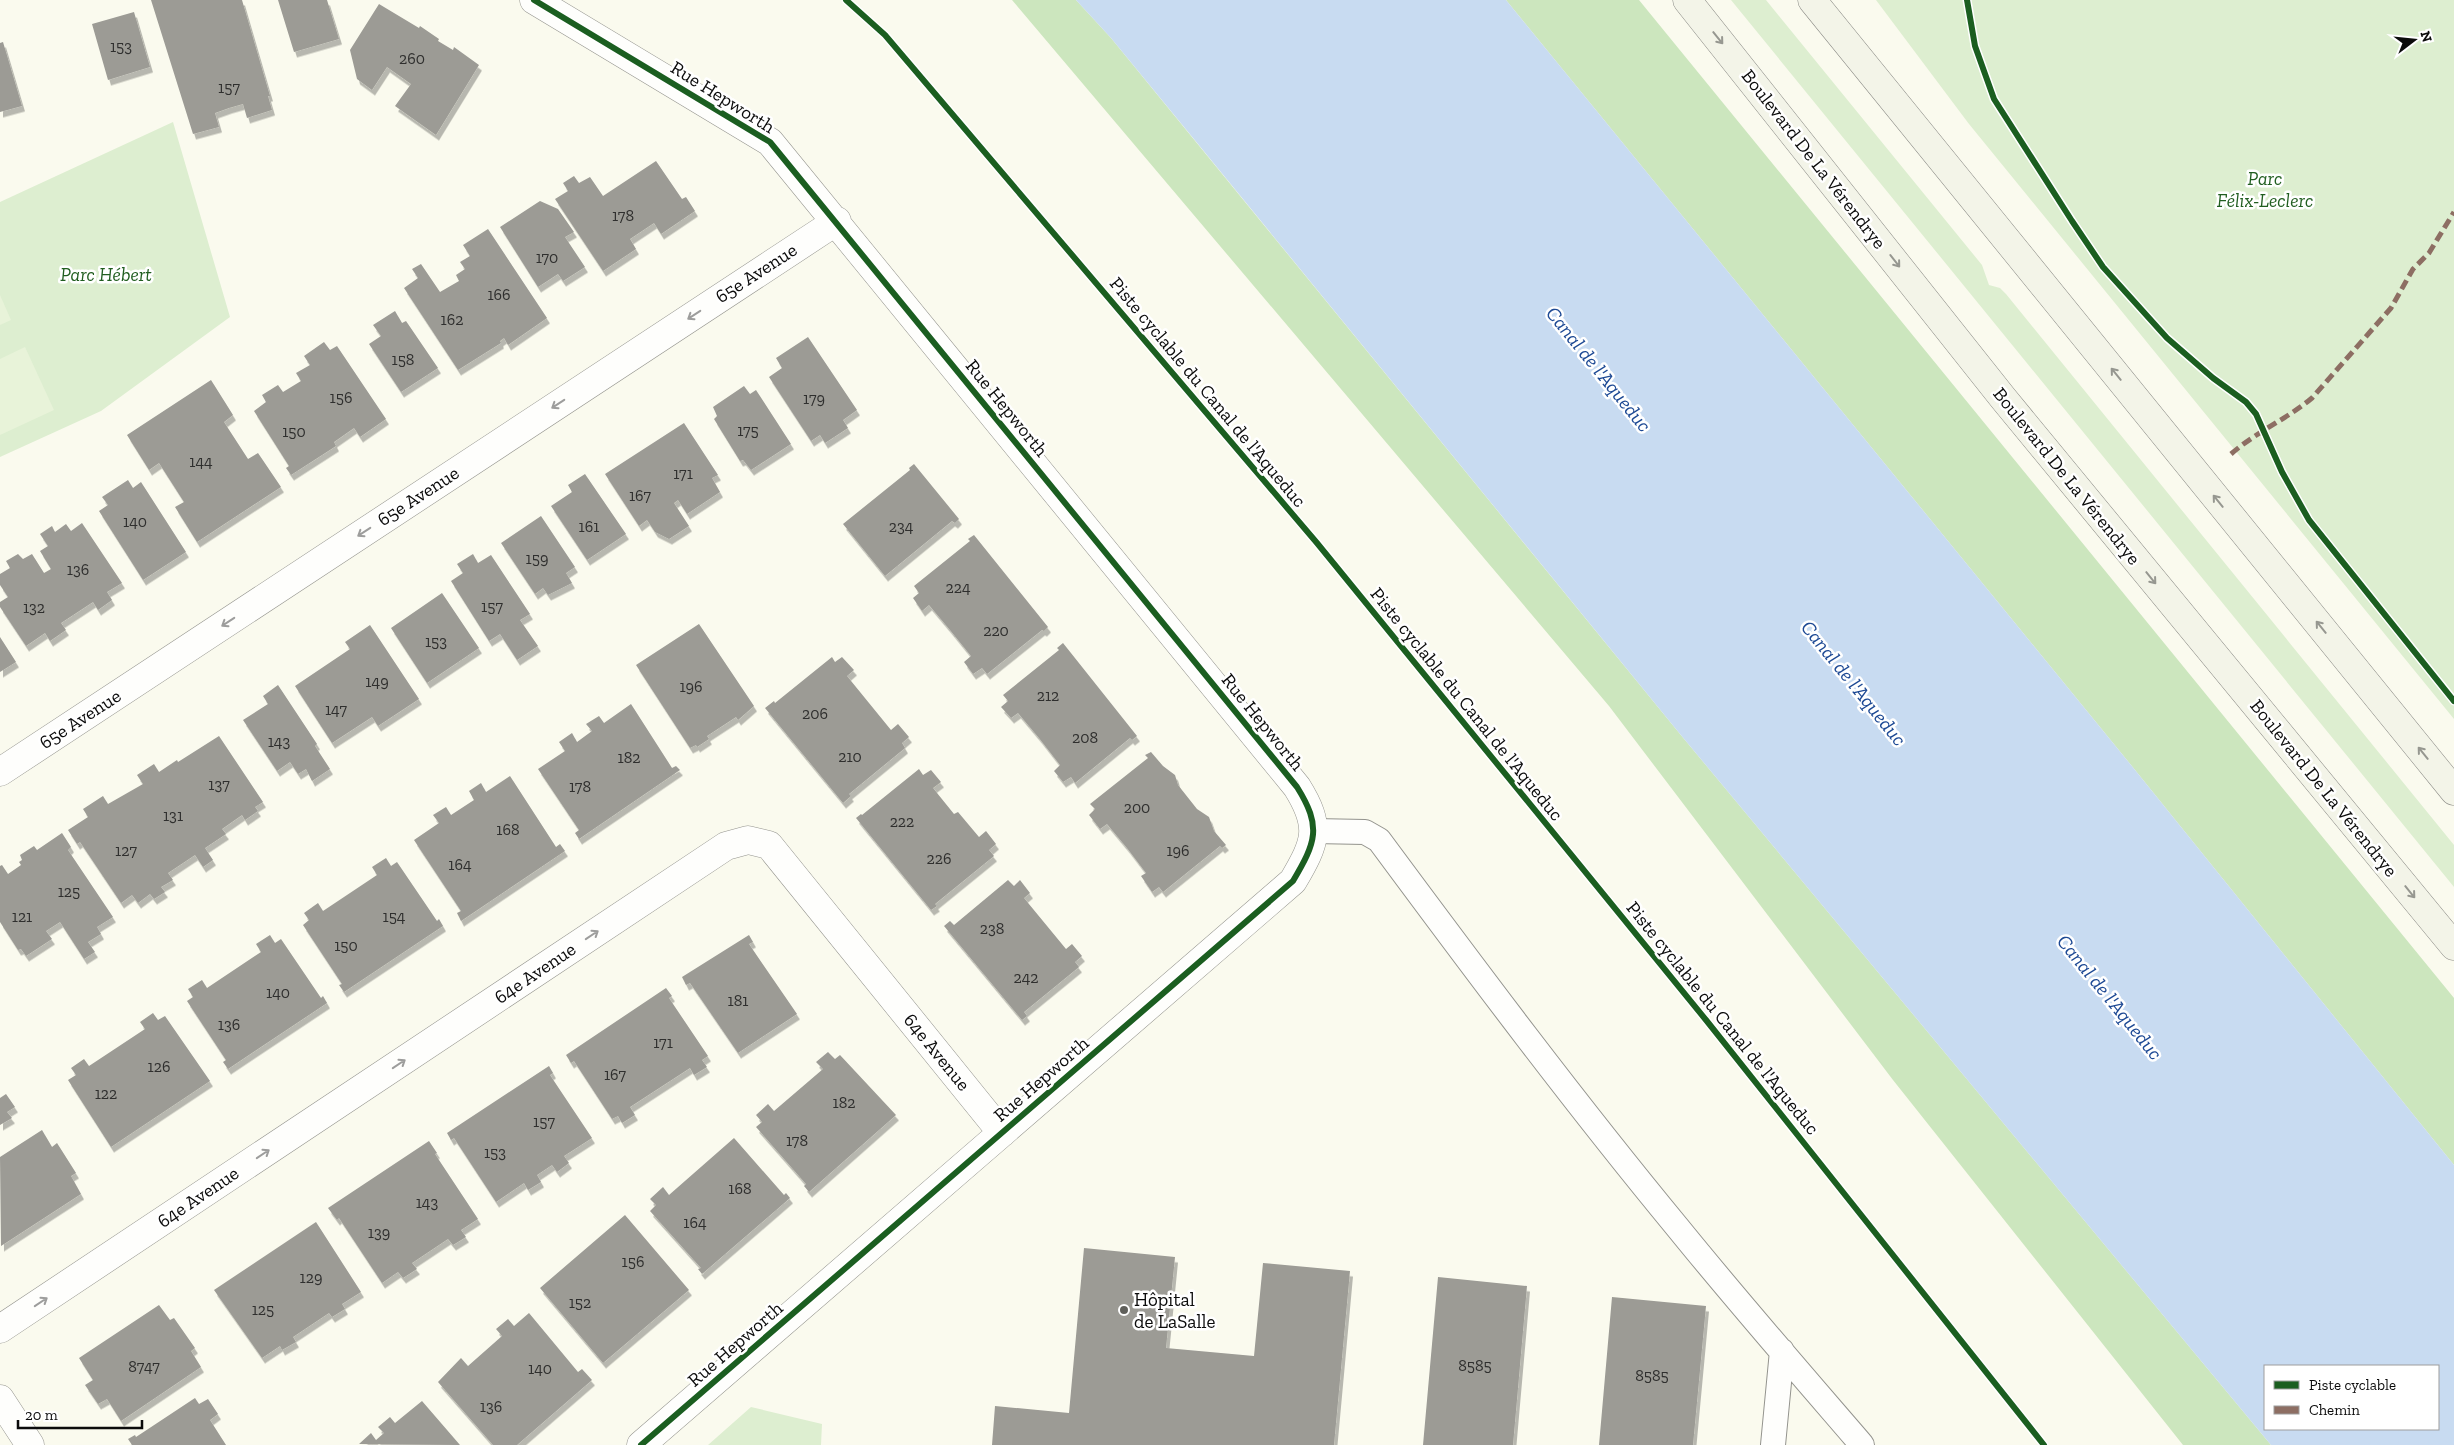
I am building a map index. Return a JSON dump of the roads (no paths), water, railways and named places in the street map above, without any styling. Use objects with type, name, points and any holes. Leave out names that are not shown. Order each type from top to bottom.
[{"type":"main road","name":"Boulevard De La Vérendrye","points":[[1687,0],[2003,398],[2454,946]]},
{"type":"main road","points":[[1812,0],[2454,791]]},
{"type":"street","name":"Rue Hepworth","points":[[534,0],[770,142],[837,221],[1297,787],[1310,807],[1314,831],[1309,854],[1293,881],[641,1445]]},
{"type":"street","name":"65e Avenue","points":[[0,772],[837,221]]},
{"type":"street","name":"64e Avenue","points":[[0,1329],[726,846],[748,840],[769,845],[1002,1132]]},
{"type":"street","points":[[0,1399],[30,1445]]},
{"type":"lane","points":[[1314,831],[1365,832],[1379,840],[1467,959],[1595,1125],[1679,1230],[1862,1445]]},
{"type":"lane","points":[[1773,1445],[1782,1351]]},
{"type":"water","name":"Canal de l'Aqueduc","points":[[1076,0],[1506,0],[2131,765],[2454,1165],[2454,1445],[2271,1445],[1680,734],[1111,38]]},
{"type":"place","name":"Hôpital de LaSalle","points":[[1124,1310]]},
{"type":"park label","name":"Parc Félix-Leclerc","points":[[2265,189]]},
{"type":"park label","name":"Parc Hébert","points":[[106,274]]}]
